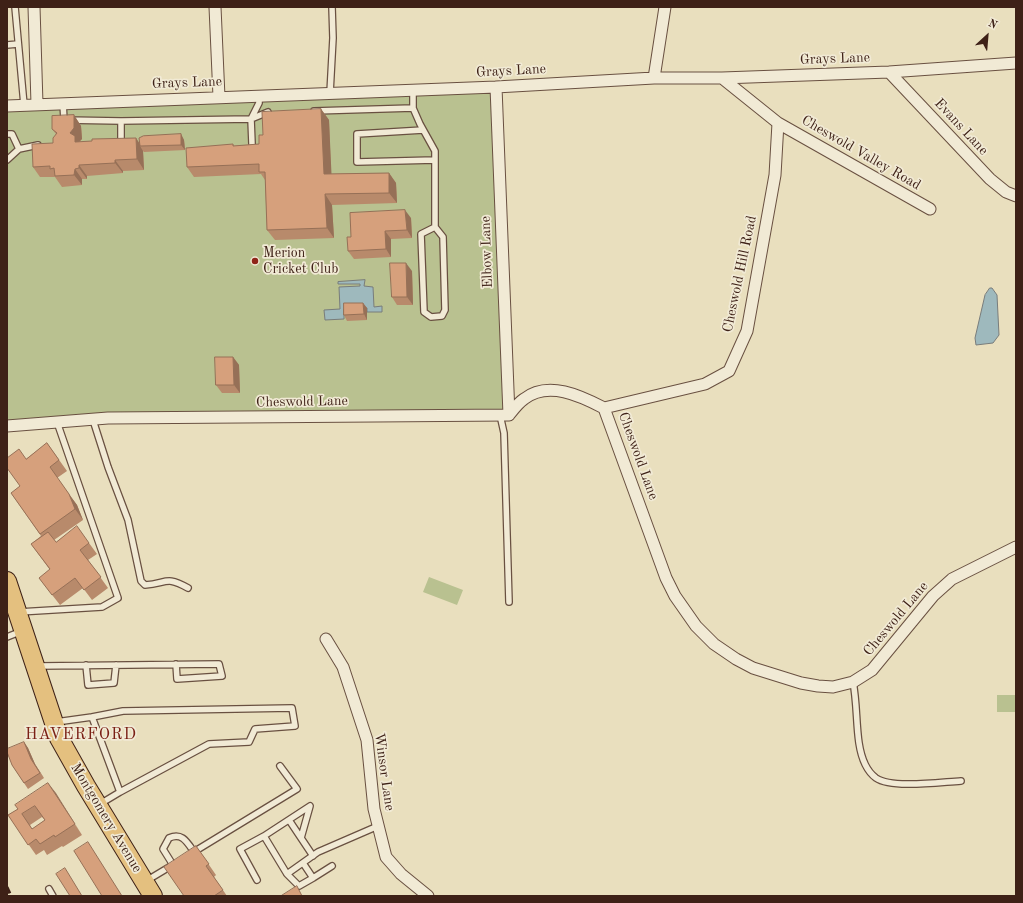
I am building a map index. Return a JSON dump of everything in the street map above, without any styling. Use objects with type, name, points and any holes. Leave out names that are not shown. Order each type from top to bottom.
[{"type":"main road","name":"Montgomery Avenue","points":[[7,581],[17,612],[15,634],[34,666],[59,738],[148,889]]},
{"type":"street","points":[[34,7],[37,104]]},
{"type":"street","points":[[215,7],[219,97]]},
{"type":"street","points":[[654,78],[665,7]]},
{"type":"street","name":"Grays Lane","points":[[7,106],[496,88],[654,78],[722,78],[889,72],[1016,63]]},
{"type":"street","name":"Evans Lane","points":[[889,72],[990,179],[1006,192],[1016,196]]},
{"type":"street","points":[[722,78],[778,123]]},
{"type":"street","name":"Elbow Lane","points":[[496,88],[504,415]]},
{"type":"street","name":"Cheswold Valley Road","points":[[778,123],[930,209]]},
{"type":"street","name":"Cheswold Hill Road","points":[[604,408],[705,384],[728,371],[746,331],[775,175],[778,123]]},
{"type":"street","name":"Cheswold Lane","points":[[7,426],[93,420],[504,415],[524,399],[539,391],[572,393],[604,408],[666,578],[675,596],[696,626],[714,644],[754,668],[818,686],[833,687],[853,682],[872,670],[933,596],[952,579],[1016,547]]},
{"type":"street","name":"Winsor Lane","points":[[326,639],[343,667],[367,740],[374,809],[386,857],[401,874],[428,896]]},
{"type":"lane","points":[[15,7],[24,105]]},
{"type":"lane","points":[[330,93],[333,38],[332,7]]},
{"type":"lane","points":[[7,45],[18,44]]},
{"type":"lane","points":[[413,90],[414,108],[423,130],[435,151],[435,227],[443,237],[445,310],[442,316],[432,317],[424,312],[421,234],[435,227]]},
{"type":"lane","points":[[252,144],[251,118],[259,103],[259,96]]},
{"type":"lane","points":[[63,103],[64,120],[121,121],[251,118],[268,112],[276,112]]},
{"type":"lane","points":[[306,111],[414,108]]},
{"type":"lane","points":[[113,142],[121,142],[121,121]]},
{"type":"lane","points":[[423,130],[357,134],[357,162],[435,160]]},
{"type":"lane","points":[[7,134],[12,134],[19,149]]},
{"type":"lane","points":[[7,160],[19,149],[29,146],[44,145]]},
{"type":"lane","points":[[504,415],[509,602]]},
{"type":"lane","points":[[93,420],[106,462],[128,520],[141,581],[145,585],[152,585],[164,580],[174,580],[188,588]]},
{"type":"lane","points":[[17,612],[102,607],[118,598],[57,422]]},
{"type":"lane","points":[[34,666],[176,664],[219,664],[222,676],[176,679],[176,664]]},
{"type":"lane","points":[[86,665],[88,685],[114,683],[116,665]]},
{"type":"lane","points":[[853,682],[856,696],[859,742],[863,760],[868,770],[877,779],[894,784],[961,781]]},
{"type":"lane","points":[[54,722],[123,711],[292,708],[295,726],[255,729],[249,742],[209,744],[120,792],[98,806]]},
{"type":"lane","points":[[92,717],[120,792]]},
{"type":"lane","points":[[148,889],[178,861],[297,789],[280,766]]},
{"type":"lane","points":[[257,880],[240,849],[264,836],[310,806],[301,838]]},
{"type":"lane","points":[[288,820],[313,856]]},
{"type":"lane","points":[[287,874],[313,856],[378,826]]},
{"type":"lane","points":[[178,861],[164,848],[166,840],[169,838],[173,836],[182,837],[194,852]]},
{"type":"lane","points":[[264,836],[287,874],[299,886],[332,866]]},
{"type":"lane","points":[[303,863],[313,878]]},
{"type":"lane","points":[[49,889],[53,896]]},
{"type":"green space","name":"Merion Cricket Club","points":[[496,87],[509,415],[108,418],[7,426],[7,107]]},
{"type":"green space","points":[[429,577],[463,590],[457,605],[423,592]]},
{"type":"green space","points":[[997,695],[1016,695],[1016,712],[997,712]]},
{"type":"water","points":[[365,280],[364,286],[373,287],[374,307],[382,306],[382,312],[367,312],[367,308],[344,309],[344,319],[325,320],[324,310],[340,309],[339,287],[360,286],[360,284],[338,284],[338,282]]},
{"type":"water","points":[[990,288],[992,288],[997,295],[999,335],[993,343],[976,345],[975,338],[985,295]]},
{"type":"building","points":[[321,109],[324,174],[389,173],[389,193],[325,194],[327,228],[267,230],[265,172],[259,172],[259,164],[187,167],[186,148],[233,144],[233,146],[259,144],[259,135],[263,135],[262,112]]},
{"type":"building","points":[[74,115],[74,128],[70,133],[75,136],[75,142],[92,141],[92,139],[136,138],[137,159],[115,160],[115,163],[79,165],[79,168],[75,169],[74,175],[55,176],[54,168],[50,169],[50,166],[33,167],[32,144],[53,143],[53,138],[57,133],[52,129],[52,116]]},
{"type":"building","points":[[181,134],[181,145],[140,146],[139,138],[143,136]]},
{"type":"building","points":[[405,210],[407,230],[385,231],[386,249],[348,251],[347,237],[351,237],[350,213]]},
{"type":"building","points":[[390,263],[406,263],[407,297],[392,297]]},
{"type":"building","points":[[344,303],[363,303],[364,314],[344,315]]},
{"type":"building","points":[[215,357],[233,357],[234,385],[216,385]]},
{"type":"building","points":[[47,443],[59,460],[50,467],[69,494],[75,509],[40,534],[11,493],[20,486],[7,468],[7,458],[19,449],[26,459]]},
{"type":"building","points":[[77,526],[89,543],[80,550],[101,577],[84,590],[75,578],[52,595],[39,578],[50,569],[31,544],[48,532],[56,542]]},
{"type":"building","points":[[24,742],[31,759],[40,773],[24,783],[12,765],[7,749]]},
{"type":"building","points":[[48,783],[75,824],[55,837],[54,835],[40,844],[36,839],[28,845],[8,815],[18,809],[15,805]],"holes":[[[35,806],[45,820],[32,829],[22,814]]]},
{"type":"building","points":[[88,842],[122,896],[102,896],[74,851]]},
{"type":"building","points":[[196,846],[209,864],[206,866],[223,890],[214,896],[184,896],[164,867]]},
{"type":"building","points":[[65,868],[82,896],[70,896],[56,874]]},
{"type":"building","points":[[297,886],[302,896],[281,896]]},
{"type":"railway","points":[[7,887],[11,896]]},
{"type":"place","name":"Merion Cricket Club","points":[[255,261]]},
{"type":"district","name":"HAVERFORD","points":[[81,735]]}]
